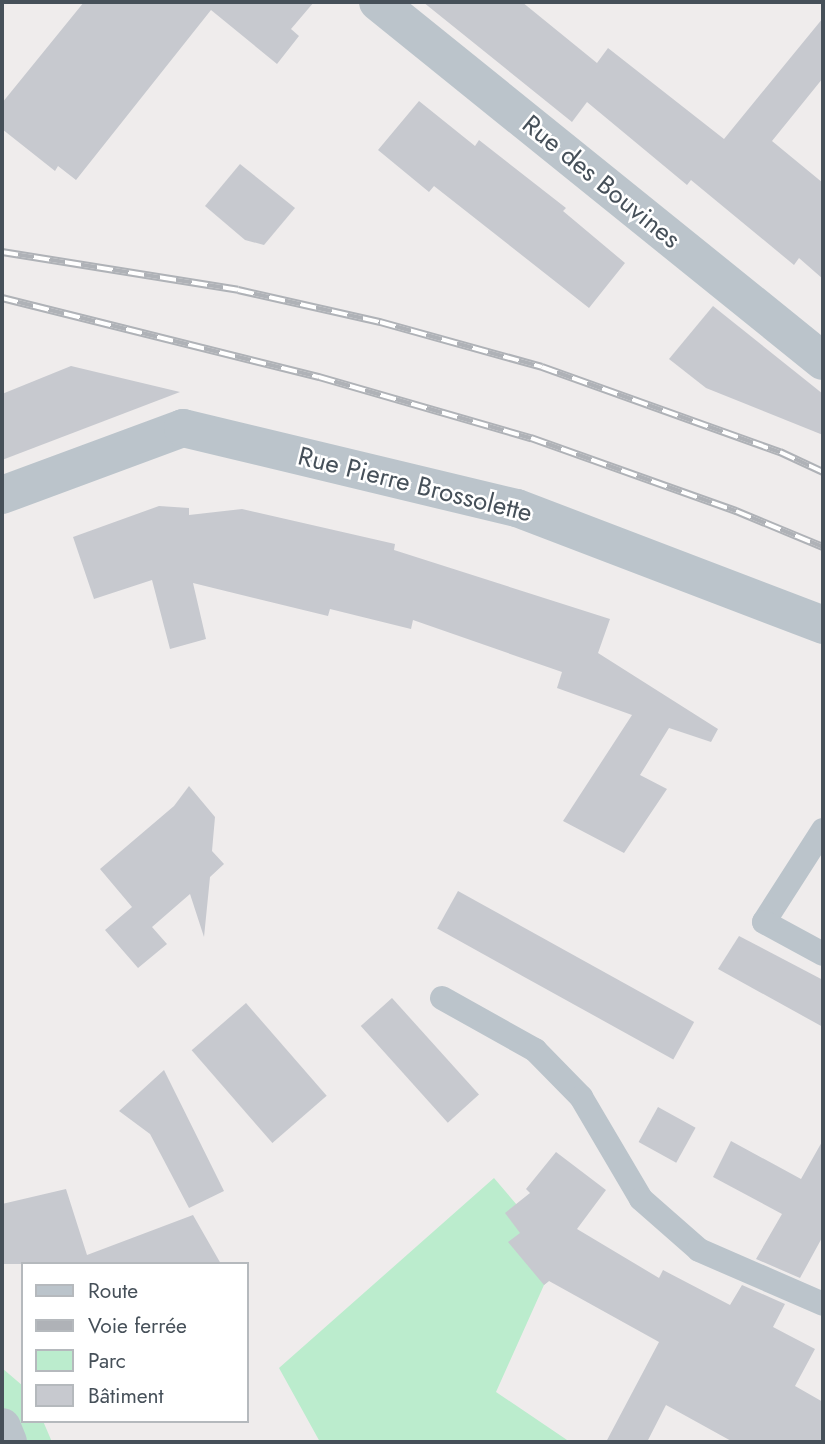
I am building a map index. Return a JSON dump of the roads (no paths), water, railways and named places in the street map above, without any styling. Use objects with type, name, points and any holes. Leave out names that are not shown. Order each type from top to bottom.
[{"type":"street","name":"Rue des Bouvines","points":[[378,2],[823,362]]},
{"type":"street","name":"Rue Pierre Brossolette","points":[[2,495],[183,428],[517,508],[823,625]]},
{"type":"street","points":[[2,1427],[8,1442]]},
{"type":"lane","points":[[823,830],[764,922],[823,954]]},
{"type":"lane","points":[[442,998],[536,1050],[581,1097],[641,1199],[699,1250],[823,1304]]},
{"type":"railway","points":[[2,252],[238,290],[380,322],[542,367],[780,452],[823,472]]},
{"type":"railway","points":[[2,298],[319,377],[531,438],[736,511],[823,547]]}]
